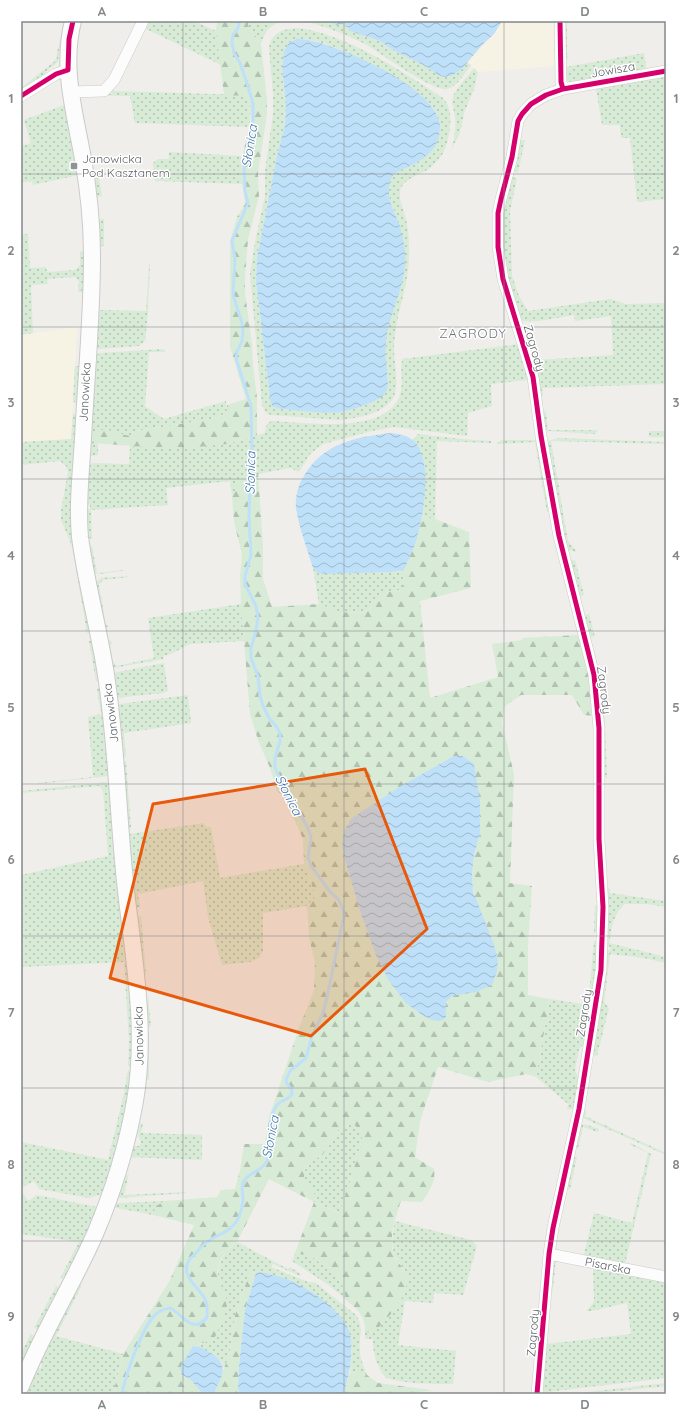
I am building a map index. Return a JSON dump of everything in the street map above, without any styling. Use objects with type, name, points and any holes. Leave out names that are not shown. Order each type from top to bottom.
[{"type":"street","name":"Janowicka","points":[[21,1386],[36,1349],[94,1237],[107,1205],[130,1127],[137,1092],[140,1058],[139,1010],[122,858],[112,724],[106,672],[82,550],[79,524],[79,492],[91,305],[92,245],[88,188],[68,70],[69,39],[73,21]]},
{"type":"street","points":[[71,92],[104,91],[114,80],[143,21]]},
{"type":"street","points":[[560,21],[561,82],[563,89]]},
{"type":"street","points":[[21,96],[56,74],[68,70]]},
{"type":"street","name":"Jowisza","points":[[563,89],[666,71]]},
{"type":"street","name":"Zagrody","points":[[537,1394],[549,1254],[553,1228],[579,1109],[601,970],[603,907],[599,839],[599,728],[592,669],[559,536],[540,436],[533,377],[503,279],[498,247],[498,232],[499,205],[512,157],[518,120],[531,104],[542,97],[563,89]]},
{"type":"street","name":"Pisarska","points":[[549,1254],[666,1277]]},
{"type":"highlighted area","points":[[365,769],[427,929],[311,1036],[110,978],[153,804]]},
{"type":"shaded area","points":[[502,21],[553,21],[555,66],[478,72],[467,62],[494,34]]},
{"type":"shaded area","points":[[77,327],[71,439],[21,442],[21,335]]},
{"type":"green space","points":[[146,21],[194,21],[216,31],[221,65],[144,28]]},
{"type":"green space","points":[[217,21],[248,21],[248,25],[261,44],[267,100],[267,114],[258,173],[259,196],[248,240],[245,277],[245,293],[257,398],[257,435],[227,444],[187,448],[162,448],[91,443],[92,433],[102,430],[130,436],[136,431],[212,419],[227,413],[227,405],[246,399],[230,347],[230,241],[237,217],[245,203],[241,176],[242,156],[251,123],[249,96],[224,95],[216,31]]},
{"type":"green space","points":[[248,21],[286,21],[273,25],[267,31],[261,44],[248,25]]},
{"type":"green space","points":[[304,21],[331,21],[331,23],[343,24],[347,26],[350,31],[380,41],[391,49],[444,77],[451,76],[461,70],[467,62],[471,65],[454,86],[447,89],[440,88],[431,85],[407,72],[360,41],[328,28]]},
{"type":"green space","points":[[563,21],[567,21],[567,55],[569,58],[566,59]]},
{"type":"green space","points":[[292,28],[315,31],[334,37],[373,55],[443,98],[449,107],[450,114],[448,137],[442,155],[430,168],[404,184],[400,192],[408,227],[409,260],[406,284],[395,332],[395,394],[387,405],[375,412],[368,415],[339,420],[271,415],[266,413],[262,405],[250,274],[265,196],[265,171],[273,114],[269,47],[273,38],[279,32]],"holes":[[[296,39],[310,40],[339,49],[353,56],[429,102],[435,110],[440,127],[393,174],[389,182],[388,191],[400,227],[405,251],[404,270],[387,331],[385,349],[388,381],[377,400],[344,412],[280,409],[270,399],[256,281],[257,258],[277,156],[285,125],[286,104],[282,67],[284,51],[289,43]]]},
{"type":"green space","points":[[61,35],[58,62],[45,72],[47,75],[21,91],[21,88],[55,61]]},
{"type":"green space","points":[[644,53],[647,72],[570,83],[566,79],[566,67]]},
{"type":"green space","points":[[474,68],[478,72],[474,89],[464,113],[460,133],[451,150],[455,129],[455,116],[452,99],[459,86]]},
{"type":"green space","points":[[121,74],[113,91],[249,95],[250,127],[135,123],[130,96],[81,95],[111,94],[112,92],[106,91]]},
{"type":"green space","points":[[666,74],[666,199],[637,202],[630,138],[621,138],[620,125],[602,125],[596,88],[605,88],[610,84]]},
{"type":"green space","points":[[64,105],[76,163],[74,163],[75,169],[78,169],[79,175],[33,185],[32,181],[21,183],[21,146],[31,143],[24,120]]},
{"type":"green space","points":[[521,128],[520,140],[525,140],[518,173],[512,170]]},
{"type":"green space","points":[[169,152],[242,156],[242,184],[155,181],[153,163],[158,159],[169,159]]},
{"type":"green space","points":[[98,173],[102,196],[94,197],[91,174]]},
{"type":"green space","points":[[510,177],[517,178],[510,211],[512,276],[519,296],[528,311],[610,299],[626,304],[666,303],[666,384],[542,388],[543,396],[540,396],[533,357],[535,355],[537,360],[613,355],[611,316],[575,321],[574,315],[539,321],[520,320],[505,271],[501,217]]},
{"type":"green space","points":[[104,219],[104,246],[97,245],[96,220]]},
{"type":"green space","points":[[28,234],[30,268],[46,267],[47,272],[75,270],[80,265],[80,251],[84,252],[84,293],[78,292],[79,281],[75,277],[47,279],[48,284],[31,285],[33,333],[21,335],[21,235]]},
{"type":"green space","points":[[149,264],[148,313],[145,341],[139,346],[99,349],[93,346],[94,312],[100,310],[146,311]]},
{"type":"green space","points":[[520,344],[529,378],[527,380],[491,384],[492,406],[468,413],[467,436],[394,427],[372,431],[323,444],[310,454],[299,472],[290,468],[242,477],[232,496],[230,481],[166,488],[168,505],[91,510],[92,539],[85,536],[84,513],[90,509],[90,505],[84,503],[88,465],[93,463],[129,464],[130,445],[162,448],[227,444],[265,433],[267,424],[272,421],[322,424],[360,422],[376,417],[390,410],[399,398],[401,389],[402,359]]},
{"type":"green space","points":[[163,349],[166,352],[149,352],[145,406],[164,419],[226,401],[227,413],[212,419],[136,431],[130,436],[122,435],[116,432],[91,443],[98,444],[98,455],[91,456],[89,454],[94,356],[100,353]]},
{"type":"green space","points":[[75,366],[79,366],[77,404],[73,400]]},
{"type":"green space","points":[[546,411],[548,430],[597,430],[597,432],[594,434],[545,430],[542,412]]},
{"type":"green space","points":[[73,413],[76,415],[71,522],[72,535],[91,633],[87,633],[72,546],[61,520],[61,510],[68,472],[66,466],[60,461],[21,465],[21,442],[71,439]]},
{"type":"green space","points":[[649,431],[666,431],[666,437],[649,437]]},
{"type":"green space","points":[[418,434],[491,441],[491,443],[437,441],[435,519],[421,516],[425,486],[425,467],[419,449],[413,440]]},
{"type":"green space","points":[[560,438],[666,442],[666,444],[551,441],[568,541],[577,552],[566,548],[547,441]]},
{"type":"green space","points":[[502,440],[536,440],[550,511],[547,512],[535,442],[496,444]]},
{"type":"green space","points":[[258,473],[263,545],[263,579],[272,607],[319,604],[340,612],[365,613],[387,592],[401,590],[404,581],[404,570],[415,542],[421,516],[435,519],[469,532],[471,588],[420,601],[430,698],[498,677],[492,644],[522,640],[522,638],[579,635],[589,676],[594,716],[584,715],[572,695],[521,695],[505,706],[502,723],[514,774],[510,883],[532,886],[528,944],[528,995],[550,999],[536,1077],[526,1074],[488,1082],[438,1067],[420,1121],[415,1157],[434,1169],[434,1178],[422,1202],[401,1201],[393,1227],[392,1248],[396,1259],[407,1278],[406,1289],[399,1303],[374,1333],[365,1332],[364,1322],[360,1313],[345,1299],[345,1290],[336,1275],[311,1256],[295,1253],[314,1202],[269,1179],[237,1242],[225,1253],[218,1267],[218,1278],[227,1301],[219,1329],[214,1339],[193,1346],[182,1375],[190,1379],[203,1394],[113,1394],[123,1354],[169,1282],[194,1225],[153,1215],[156,1206],[165,1201],[217,1197],[221,1190],[235,1189],[244,1144],[265,1144],[270,1114],[299,1028],[314,990],[315,962],[309,938],[307,906],[316,896],[304,864],[303,839],[283,795],[277,791],[250,714],[241,604],[240,576],[242,555],[234,522],[232,496],[242,477]],"holes":[[[480,834],[473,863],[472,878],[478,905],[493,942],[462,993],[448,999],[445,1009],[375,953],[360,911],[344,857]],[[352,1122],[363,1135],[351,1179],[339,1213],[314,1202],[316,1196],[304,1182],[304,1171],[326,1151],[338,1130]]]},
{"type":"green space","points":[[92,546],[97,573],[123,570],[100,574],[95,573],[92,571],[90,549]]},
{"type":"green space","points":[[575,560],[584,595],[578,597],[569,561]]},
{"type":"green space","points":[[313,568],[318,573],[327,574],[391,572],[404,570],[404,581],[401,590],[387,592],[365,613],[340,612],[319,604]]},
{"type":"green space","points":[[129,577],[103,580],[99,585],[106,625],[109,627],[104,628],[95,583],[101,578]]},
{"type":"green space","points":[[241,604],[244,641],[190,644],[171,654],[163,656],[164,659],[113,668],[107,643],[111,640],[112,644],[110,645],[113,662],[117,666],[154,658],[148,618]]},
{"type":"green space","points":[[589,614],[595,637],[588,636],[583,616]]},
{"type":"green space","points":[[92,640],[99,681],[96,681],[89,641]]},
{"type":"green space","points":[[164,663],[168,691],[163,693],[116,698],[113,673]]},
{"type":"green space","points":[[601,682],[605,724],[607,778],[604,777],[598,683]]},
{"type":"green space","points":[[97,688],[100,688],[104,714],[108,776],[39,784],[38,783],[93,777],[88,717],[101,714]]},
{"type":"green space","points":[[188,695],[191,723],[124,733],[126,757],[122,756],[117,705]]},
{"type":"green space","points":[[126,761],[131,828],[126,826],[123,762]]},
{"type":"green space","points":[[108,782],[114,855],[132,1007],[132,1065],[128,1066],[129,1039],[124,962],[21,967],[21,875],[108,856],[103,790],[99,786],[21,793],[21,791]]},
{"type":"green space","points":[[204,823],[207,827],[211,827],[220,878],[304,864],[316,896],[307,906],[263,913],[263,951],[259,958],[250,962],[222,965],[208,917],[203,881],[138,894],[140,908],[136,907],[134,904],[129,834]]},
{"type":"green space","points":[[609,888],[610,893],[666,901],[666,907],[648,904],[625,904],[615,917],[609,943],[666,957],[666,963],[644,958],[610,954],[604,1002],[609,1008],[597,1056],[590,1054],[605,952],[610,950],[611,947],[607,946],[606,889]]},
{"type":"green space","points":[[595,905],[598,906],[597,933],[594,933]]},
{"type":"green space","points":[[141,916],[146,974],[141,972],[136,927],[138,917]]},
{"type":"green space","points":[[594,941],[597,941],[599,951],[587,1040],[579,1049],[575,1070],[580,1082],[575,1108],[567,1109],[568,1104],[536,1077],[550,999],[588,1005]]},
{"type":"green space","points":[[148,998],[150,1027],[146,1025],[145,1010]]},
{"type":"green space","points":[[149,1034],[149,1080],[145,1078],[146,1035]]},
{"type":"green space","points":[[128,1070],[131,1072],[123,1119],[116,1150],[102,1196],[98,1195],[89,1198],[39,1189],[34,1181],[21,1188],[21,1142],[108,1160]]},
{"type":"green space","points":[[586,1110],[585,1116],[666,1153],[666,1155],[583,1118],[582,1112]]},
{"type":"green space","points":[[352,1122],[363,1135],[340,1213],[314,1202],[316,1196],[304,1182],[304,1171],[326,1151],[338,1130]]},
{"type":"green space","points":[[143,1123],[141,1133],[202,1135],[202,1160],[126,1157],[130,1146],[139,1146],[141,1142],[138,1135],[140,1124]]},
{"type":"green space","points":[[584,1124],[599,1129],[598,1132],[583,1127],[578,1148],[573,1147],[579,1126]]},
{"type":"green space","points":[[631,1143],[651,1154],[625,1264],[583,1258],[594,1213],[632,1223],[648,1153],[629,1144]]},
{"type":"green space","points":[[571,1156],[577,1157],[570,1189],[565,1188]]},
{"type":"green space","points":[[129,1173],[124,1195],[186,1193],[120,1198],[117,1195],[123,1181]]},
{"type":"green space","points":[[21,1190],[28,1201],[37,1195],[97,1207],[82,1243],[65,1277],[60,1278],[79,1242],[21,1234]]},
{"type":"green space","points":[[165,1201],[156,1206],[153,1215],[112,1207],[114,1204],[119,1203]]},
{"type":"green space","points":[[395,1221],[471,1240],[477,1246],[463,1295],[434,1293],[433,1303],[405,1301],[398,1345],[456,1351],[453,1384],[408,1382],[385,1377],[379,1368],[376,1359],[373,1339],[365,1339],[365,1332],[374,1333],[405,1271],[394,1255],[392,1242]]},
{"type":"green space","points":[[237,1242],[288,1269],[290,1267],[301,1274],[300,1276],[273,1264],[271,1267],[308,1282],[316,1283],[356,1315],[361,1328],[360,1346],[362,1363],[367,1375],[350,1372],[352,1351],[344,1320],[318,1298],[260,1272],[250,1272],[235,1315],[229,1356],[224,1369],[222,1362],[194,1346],[213,1339],[226,1294],[218,1279],[219,1266],[229,1249]]},
{"type":"green space","points":[[554,1247],[557,1248],[556,1252],[583,1258],[555,1254]]},
{"type":"green space","points":[[295,1253],[311,1256],[336,1275],[345,1290],[345,1299],[330,1286],[292,1261]]},
{"type":"green space","points":[[556,1259],[559,1259],[666,1280],[666,1378],[546,1392],[541,1390],[547,1325],[549,1324],[547,1344],[631,1334],[627,1303],[586,1311],[594,1302],[593,1266],[558,1261],[556,1263],[552,1294],[549,1293],[552,1263]]},
{"type":"green space","points":[[250,1272],[256,1273],[245,1310],[239,1366],[238,1388],[240,1394],[214,1394],[229,1356],[235,1315]]},
{"type":"green space","points":[[78,1285],[82,1285],[56,1336],[123,1354],[113,1394],[23,1394],[37,1367],[41,1369],[42,1364],[38,1362]]},
{"type":"green space","points":[[56,1286],[60,1288],[38,1329],[34,1328]]},
{"type":"green space","points":[[31,1334],[34,1336],[21,1365],[21,1353]]},
{"type":"green space","points":[[350,1372],[367,1375],[378,1383],[431,1390],[391,1394],[344,1394]]},
{"type":"green space","points":[[666,1383],[666,1386],[658,1387],[587,1394],[571,1394]]},
{"type":"water","points":[[331,21],[502,21],[494,34],[483,44],[461,70],[451,76],[444,77],[391,49],[380,41],[350,31],[347,26],[343,24],[337,25],[331,23]]},
{"type":"water","points":[[296,39],[308,40],[342,51],[364,60],[407,84],[424,98],[436,113],[440,127],[437,142],[430,153],[413,165],[394,174],[389,184],[390,199],[400,226],[405,247],[405,260],[403,280],[386,339],[387,389],[383,396],[377,400],[356,408],[339,412],[280,409],[272,406],[256,281],[257,258],[277,156],[285,125],[286,104],[282,67],[284,51],[289,43]]},
{"type":"water","points":[[391,433],[406,436],[414,441],[420,450],[424,461],[424,504],[415,545],[404,570],[391,572],[318,573],[313,568],[297,516],[297,495],[302,480],[312,465],[331,449],[353,440]]},
{"type":"water","points":[[454,756],[463,756],[474,764],[480,801],[480,834],[474,855],[472,874],[473,891],[498,959],[497,971],[492,985],[476,992],[452,996],[446,1002],[446,1017],[443,1020],[438,1021],[422,1015],[405,1002],[389,981],[375,953],[360,911],[344,857],[342,842],[345,829],[352,818],[401,786]]},
{"type":"water","points":[[260,1272],[286,1279],[306,1289],[334,1309],[341,1317],[347,1326],[351,1342],[349,1372],[344,1394],[240,1394],[238,1388],[239,1366],[245,1310],[256,1273]]},
{"type":"water","points":[[193,1346],[201,1347],[221,1362],[223,1372],[214,1394],[203,1394],[190,1379],[182,1375],[180,1368]]},
{"type":"waterway","name":"Słonica","points":[[122,1394],[140,1339],[156,1314],[170,1308],[188,1322],[193,1324],[202,1322],[207,1317],[206,1301],[189,1277],[186,1267],[190,1259],[205,1243],[232,1227],[238,1219],[242,1206],[243,1183],[247,1177],[262,1168],[267,1161],[270,1148],[270,1127],[273,1112],[279,1103],[292,1095],[292,1090],[287,1084],[286,1080],[290,1071],[306,1058],[312,1036],[323,1013],[344,915],[338,899],[331,893],[312,867],[308,858],[311,837],[307,826],[279,777],[275,767],[275,758],[280,741],[280,734],[263,706],[260,696],[258,676],[251,658],[251,648],[258,617],[256,606],[245,584],[245,576],[251,555],[249,517],[252,455],[251,406],[236,358],[242,341],[243,332],[242,323],[233,295],[235,259],[232,241],[248,203],[245,191],[244,166],[253,120],[253,104],[240,63],[234,53],[232,42],[233,35],[239,25],[238,21]]},
{"type":"cycle path","points":[[21,96],[56,74],[68,70],[69,39],[73,21]]},
{"type":"cycle path","points":[[560,21],[561,82],[563,89]]},
{"type":"cycle path","points":[[537,1394],[549,1254],[553,1228],[579,1109],[601,970],[603,907],[599,839],[599,728],[594,675],[559,536],[541,436],[533,377],[503,279],[498,247],[498,213],[512,157],[518,121],[531,104],[546,95],[563,89],[666,71]]},
{"type":"place","name":"Janowicka Pod Kasztanem","points":[[74,166]]},
{"type":"district","name":"ZAGRODY","points":[[473,333]]}]
